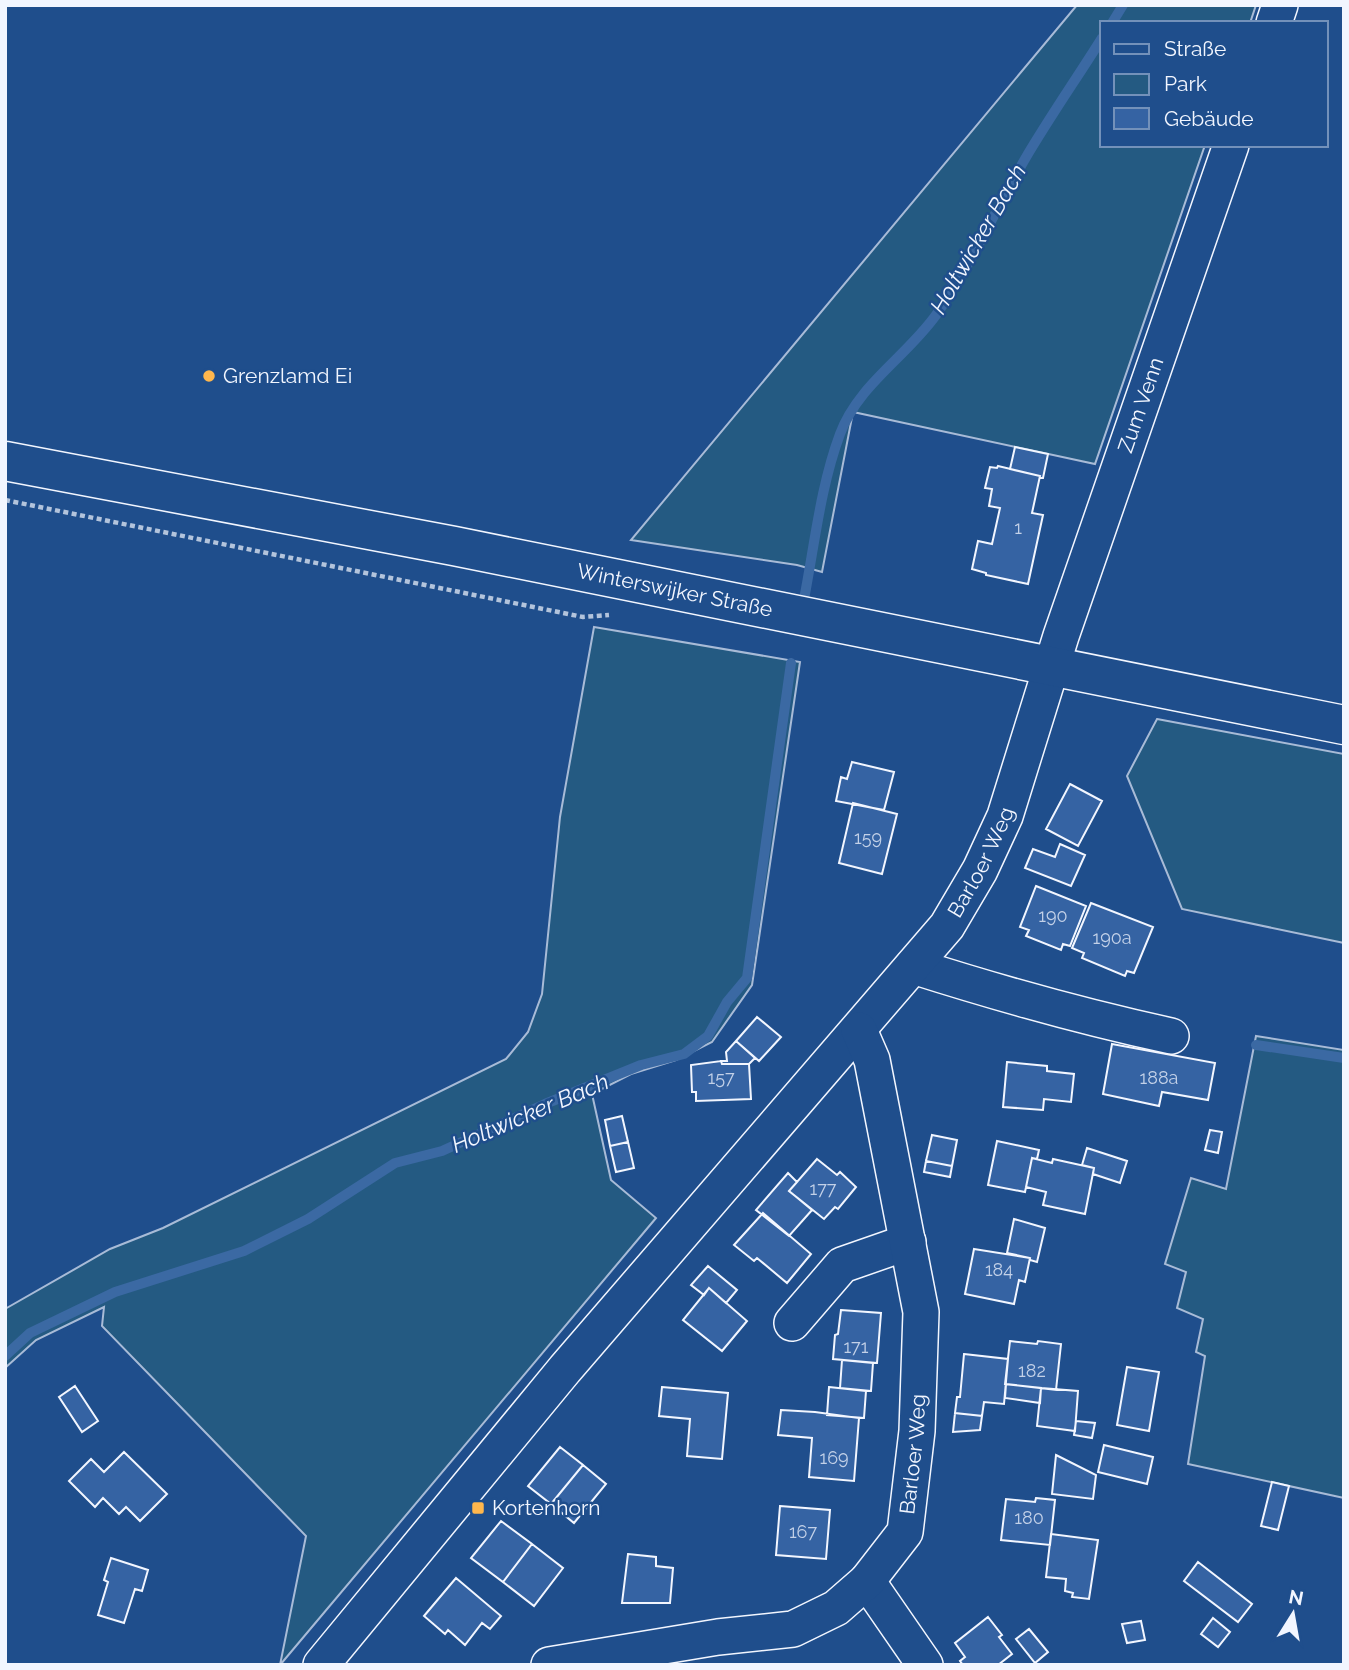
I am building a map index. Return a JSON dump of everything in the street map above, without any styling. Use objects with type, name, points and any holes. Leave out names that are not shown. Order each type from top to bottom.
[{"type":"main road","name":"Winterswijker Straße","points":[[5,461],[467,548],[1344,725]]},
{"type":"street","name":"Zum Venn","points":[[1051,666],[1230,147]]},
{"type":"street","name":"Barloer Weg","points":[[321,1665],[565,1369],[947,926],[980,870],[1005,816],[1051,666]]},
{"type":"street","points":[[913,966],[1096,1020],[1171,1036]]},
{"type":"street","name":"Barloer Weg","points":[[549,1665],[718,1637],[793,1629],[836,1608],[867,1581],[905,1532],[917,1431],[921,1312],[872,1060],[859,1030]]},
{"type":"street","points":[[792,1323],[842,1265],[908,1242]]},
{"type":"street","points":[[867,1581],[925,1665]]},
{"type":"green space","points":[[1077,5],[1256,5],[1251,21],[1100,21],[1100,147],[1204,147],[1095,464],[853,412],[822,572],[797,565],[631,540]]},
{"type":"green space","points":[[594,627],[800,662],[752,985],[712,1042],[676,1060],[631,1074],[592,1094],[611,1180],[656,1218],[280,1665],[306,1536],[102,1326],[104,1307],[36,1340],[5,1368],[5,1309],[110,1249],[163,1228],[506,1059],[528,1032],[542,994],[560,817]]},
{"type":"green space","points":[[1157,719],[1344,754],[1344,943],[1182,909],[1127,776]]},
{"type":"green space","points":[[1256,1036],[1344,1050],[1344,1498],[1188,1464],[1205,1356],[1196,1352],[1203,1319],[1177,1308],[1186,1272],[1165,1264],[1191,1178],[1226,1189]]},
{"type":"building","points":[[1015,447],[1048,454],[1043,478],[1010,469]]},
{"type":"building","points":[[998,466],[1040,476],[1032,513],[1043,515],[1028,584],[986,575],[972,569],[978,541],[992,544],[1000,508],[989,506],[992,489],[985,488],[990,467]]},
{"type":"building","points":[[852,762],[894,772],[884,810],[836,801],[841,777],[847,779]]},
{"type":"building","points":[[1070,784],[1102,801],[1078,846],[1046,829]]},
{"type":"building","points":[[853,803],[897,814],[882,874],[839,863]]},
{"type":"building","points":[[1060,844],[1085,855],[1071,886],[1025,868],[1033,849],[1055,857]]},
{"type":"building","points":[[1036,886],[1086,906],[1070,946],[1063,944],[1061,950],[1026,936],[1029,930],[1020,927]]},
{"type":"building","points":[[1091,903],[1153,927],[1134,973],[1127,971],[1125,976],[1082,958],[1084,953],[1072,948]]},
{"type":"building","points":[[757,1017],[781,1037],[759,1061],[736,1041]]},
{"type":"building","points":[[736,1041],[755,1058],[749,1064],[722,1064],[721,1061],[727,1061],[726,1052]]},
{"type":"building","points":[[1112,1044],[1215,1063],[1208,1100],[1162,1092],[1159,1106],[1103,1094]]},
{"type":"building","points":[[721,1061],[722,1064],[749,1064],[751,1099],[696,1101],[696,1092],[692,1092],[691,1065]]},
{"type":"building","points":[[1007,1062],[1047,1066],[1047,1071],[1074,1074],[1071,1102],[1044,1099],[1043,1110],[1003,1107]]},
{"type":"building","points":[[622,1116],[628,1142],[610,1146],[605,1120]]},
{"type":"building","points":[[1210,1130],[1222,1132],[1218,1153],[1205,1150]]},
{"type":"building","points":[[932,1135],[957,1140],[952,1166],[926,1161]]},
{"type":"building","points":[[997,1141],[1039,1150],[1037,1159],[1032,1158],[1025,1192],[988,1185]]},
{"type":"building","points":[[628,1142],[634,1168],[616,1172],[610,1146]]},
{"type":"building","points":[[1087,1148],[1127,1161],[1120,1183],[1093,1174],[1094,1168],[1082,1165]]},
{"type":"building","points":[[1032,1158],[1052,1163],[1053,1159],[1094,1168],[1085,1214],[1043,1205],[1046,1192],[1026,1187]]},
{"type":"building","points":[[817,1159],[837,1175],[840,1172],[856,1187],[838,1209],[835,1207],[824,1219],[789,1191]]},
{"type":"building","points":[[926,1161],[952,1166],[950,1177],[924,1172]]},
{"type":"building","points":[[788,1173],[797,1182],[789,1191],[812,1210],[789,1236],[756,1210]]},
{"type":"building","points":[[763,1213],[811,1254],[787,1283],[757,1258],[754,1261],[734,1245]]},
{"type":"building","points":[[1014,1219],[1045,1228],[1037,1262],[1007,1253]]},
{"type":"building","points":[[974,1249],[1030,1258],[1025,1282],[1019,1280],[1014,1304],[965,1294]]},
{"type":"building","points":[[708,1266],[737,1290],[726,1303],[709,1288],[704,1295],[691,1285]]},
{"type":"building","points":[[709,1288],[747,1321],[722,1351],[683,1320]]},
{"type":"building","points":[[841,1310],[881,1313],[877,1363],[833,1359]]},
{"type":"building","points":[[1010,1341],[1061,1344],[1056,1390],[1005,1384]]},
{"type":"building","points":[[964,1354],[1008,1359],[1004,1404],[984,1402],[982,1416],[955,1413],[957,1397],[960,1397]]},
{"type":"building","points":[[842,1360],[873,1363],[871,1391],[840,1388]]},
{"type":"building","points":[[1127,1367],[1159,1372],[1149,1431],[1117,1425]]},
{"type":"building","points":[[1006,1384],[1041,1388],[1040,1403],[1005,1398]]},
{"type":"building","points":[[75,1386],[98,1421],[82,1432],[59,1397]]},
{"type":"building","points":[[662,1387],[728,1393],[722,1459],[687,1456],[690,1419],[659,1416]]},
{"type":"building","points":[[829,1387],[866,1391],[864,1418],[827,1415]]},
{"type":"building","points":[[1041,1388],[1078,1391],[1075,1431],[1037,1426]]},
{"type":"building","points":[[781,1410],[859,1418],[854,1481],[809,1477],[812,1438],[778,1435]]},
{"type":"building","points":[[955,1413],[982,1416],[980,1430],[953,1432]]},
{"type":"building","points":[[1076,1421],[1095,1423],[1092,1438],[1074,1435]]},
{"type":"building","points":[[1104,1445],[1153,1457],[1147,1484],[1098,1472]]},
{"type":"building","points":[[560,1447],[583,1465],[551,1504],[528,1486]]},
{"type":"building","points":[[124,1452],[167,1494],[140,1521],[126,1507],[119,1514],[103,1498],[95,1507],[69,1481],[91,1459],[104,1472]]},
{"type":"building","points":[[1056,1455],[1096,1475],[1093,1499],[1052,1494]]},
{"type":"building","points":[[583,1465],[606,1484],[574,1523],[551,1504]]},
{"type":"building","points":[[1272,1482],[1289,1486],[1278,1530],[1261,1526]]},
{"type":"building","points":[[1036,1498],[1055,1500],[1050,1545],[1001,1540],[1006,1499],[1035,1502]]},
{"type":"building","points":[[780,1506],[830,1510],[826,1559],[776,1555]]},
{"type":"building","points":[[501,1521],[532,1544],[503,1582],[471,1558]]},
{"type":"building","points":[[1051,1534],[1098,1540],[1089,1599],[1072,1597],[1073,1593],[1065,1591],[1066,1579],[1046,1577]]},
{"type":"building","points":[[532,1544],[563,1568],[534,1606],[503,1582]]},
{"type":"building","points":[[628,1554],[656,1557],[656,1566],[673,1568],[670,1603],[622,1603]]},
{"type":"building","points":[[111,1558],[148,1570],[142,1591],[135,1589],[124,1623],[98,1615],[108,1582],[104,1580]]},
{"type":"building","points":[[1198,1562],[1252,1604],[1238,1622],[1184,1581]]},
{"type":"building","points":[[456,1578],[501,1616],[490,1629],[482,1623],[465,1645],[448,1630],[445,1634],[424,1616]]},
{"type":"building","points":[[988,1617],[1012,1654],[998,1665],[963,1665],[960,1661],[965,1657],[955,1643]]},
{"type":"building","points":[[1213,1618],[1230,1632],[1218,1647],[1201,1634]]},
{"type":"building","points":[[1141,1621],[1145,1640],[1127,1643],[1122,1624]]},
{"type":"building","points":[[1029,1629],[1048,1652],[1035,1663],[1016,1639]]},
{"type":"waterway","name":"Holtwicker Bach","points":[[1113,21],[1123,5]]},
{"type":"waterway","name":"Holtwicker Bach","points":[[805,594],[828,473],[848,417],[870,386],[936,315],[971,258],[1025,159],[1100,41]]},
{"type":"waterway","name":"Holtwicker Bach","points":[[5,1356],[30,1333],[115,1292],[244,1251],[308,1219],[395,1163],[442,1151],[545,1104],[641,1065],[684,1054],[708,1036],[727,1002],[747,978],[791,663]]},
{"type":"waterway","points":[[1256,1045],[1344,1058]]},
{"type":"place","name":"Grenzlamd Ei","points":[[209,376]]},
{"type":"place","name":"Kortenhorn","points":[[478,1508]]}]
